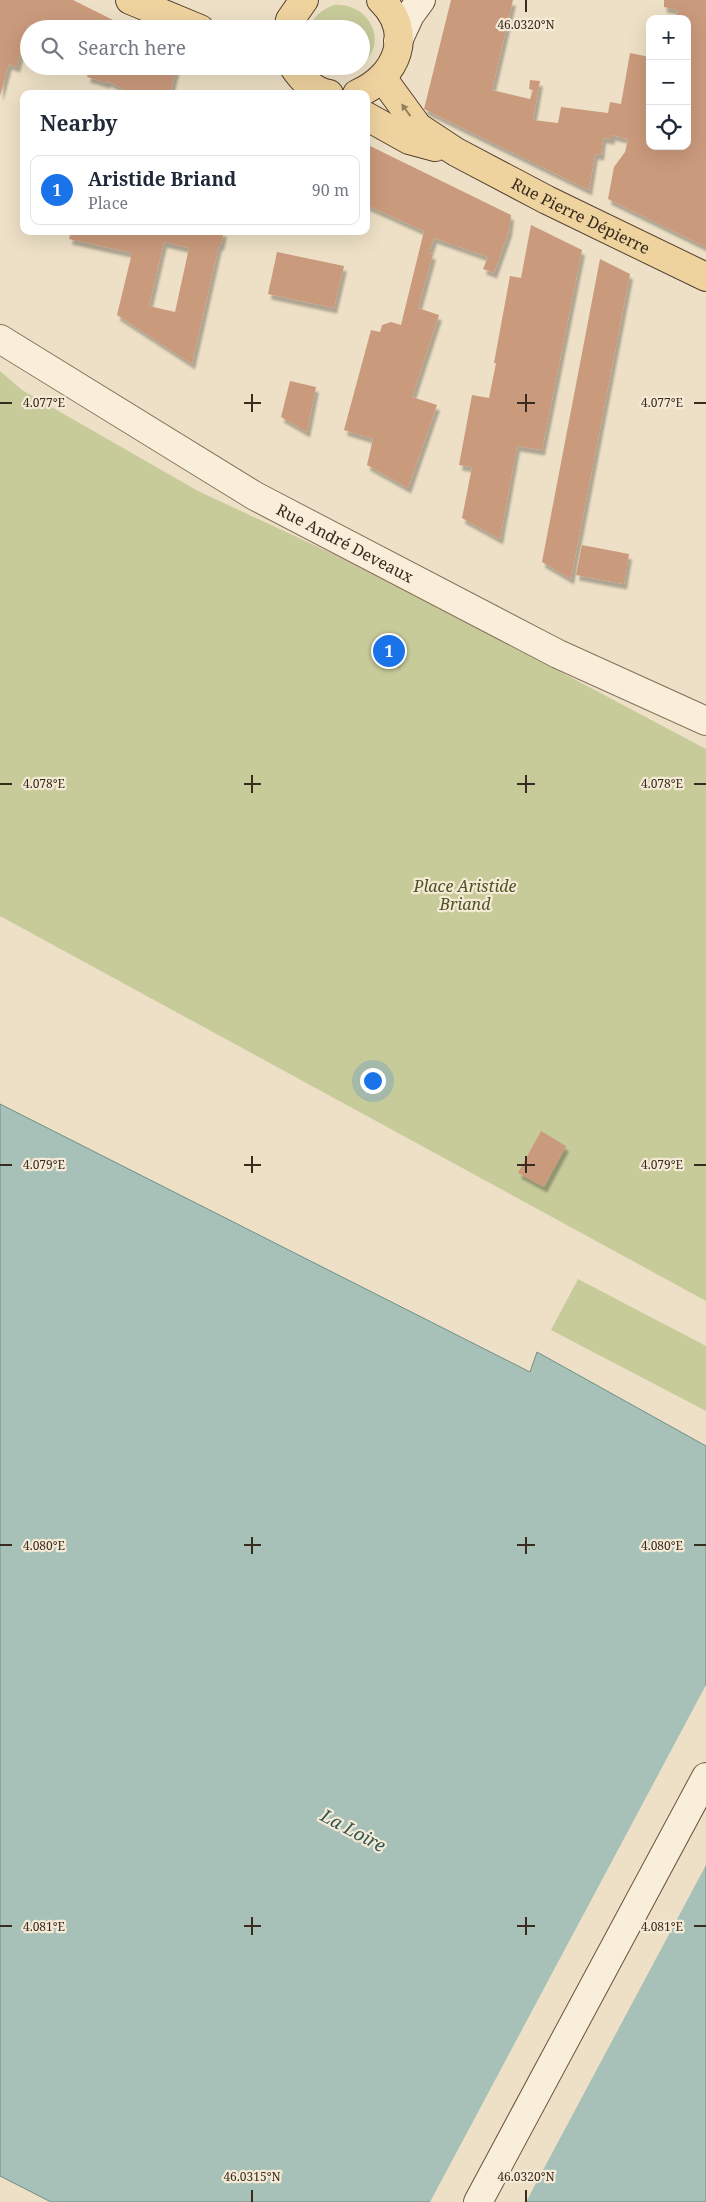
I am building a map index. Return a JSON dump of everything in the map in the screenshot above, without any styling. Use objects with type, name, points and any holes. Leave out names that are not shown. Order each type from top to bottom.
[{"type":"main road","points":[[130,0],[178,20]]},
{"type":"main road","points":[[290,20],[304,0]]},
{"type":"main road","points":[[366,90],[383,79],[391,68],[396,55],[398,41],[396,23],[388,7],[381,0]]},
{"type":"main road","points":[[299,75],[320,90]]},
{"type":"main road","name":"Rue Pierre Dépierre","points":[[383,79],[418,127],[456,152],[547,200],[706,277]]},
{"type":"main road","name":"Rue Pierre Dépierre","points":[[370,118],[409,140],[456,152]]},
{"type":"street","points":[[398,41],[410,15],[421,0]]},
{"type":"street","name":"Rue André Deveaux","points":[[0,339],[255,496],[558,654],[706,721]]},
{"type":"street","points":[[478,2202],[706,1777]]},
{"type":"green space","points":[[334,5],[346,6],[357,10],[368,20],[313,20],[325,9]]},
{"type":"green space","points":[[370,23],[374,36],[374,46],[370,56]]},
{"type":"green space","name":"Place Aristide Briand","points":[[0,371],[22,390],[198,491],[376,574],[706,749],[706,1301],[0,916]]},
{"type":"green space","points":[[578,1279],[706,1346],[706,1411],[551,1330]]},
{"type":"water","name":"La Loire","points":[[0,1104],[530,1372],[537,1352],[706,1446],[706,2202],[51,2202],[0,2176]]},
{"type":"pier","points":[[706,1685],[706,1865],[526,2202],[430,2202]]},
{"type":"building","points":[[0,0],[73,0],[113,20],[20,20],[20,56],[17,67],[9,64],[0,96]]},
{"type":"building","points":[[451,0],[513,0],[492,90],[530,99],[533,90],[529,89],[530,80],[540,81],[533,120],[558,123],[561,107],[608,113],[610,102],[621,104],[630,53],[646,56],[646,150],[691,150],[691,15],[677,15],[678,10],[664,7],[664,0],[706,0],[706,247],[608,199],[614,167],[625,152],[628,139],[612,135],[612,139],[603,138],[601,155],[595,154],[589,190],[424,109]]},
{"type":"building","points":[[88,75],[175,75],[171,90],[125,90],[108,81],[107,83],[87,77]]},
{"type":"building","points":[[370,146],[511,215],[509,231],[494,273],[483,269],[488,257],[434,238],[429,253],[433,254],[418,308],[439,315],[412,397],[437,405],[408,488],[367,465],[373,439],[344,430],[371,330],[380,332],[382,325],[391,322],[401,325],[424,231],[370,207]]},
{"type":"building","points":[[531,225],[582,250],[542,450],[517,446],[500,539],[462,518],[472,467],[459,465],[472,395],[489,398],[510,276],[521,278]]},
{"type":"building","points":[[70,235],[223,235],[221,245],[219,245],[192,364],[117,315],[132,253],[69,239]],"holes":[[[164,242],[189,248],[175,312],[149,306]]]},
{"type":"building","points":[[277,252],[344,266],[334,308],[268,294]]},
{"type":"building","points":[[600,259],[630,274],[571,579],[542,562]]},
{"type":"building","points":[[290,381],[316,387],[307,432],[281,417]]},
{"type":"building","points":[[582,545],[629,554],[624,584],[576,575]]},
{"type":"building","points":[[382,639],[402,649],[396,662],[376,652]]},
{"type":"building","points":[[541,1131],[566,1146],[544,1187],[518,1173]]},
{"type":"place","name":"Aristide Briand","points":[[389,651]]}]
